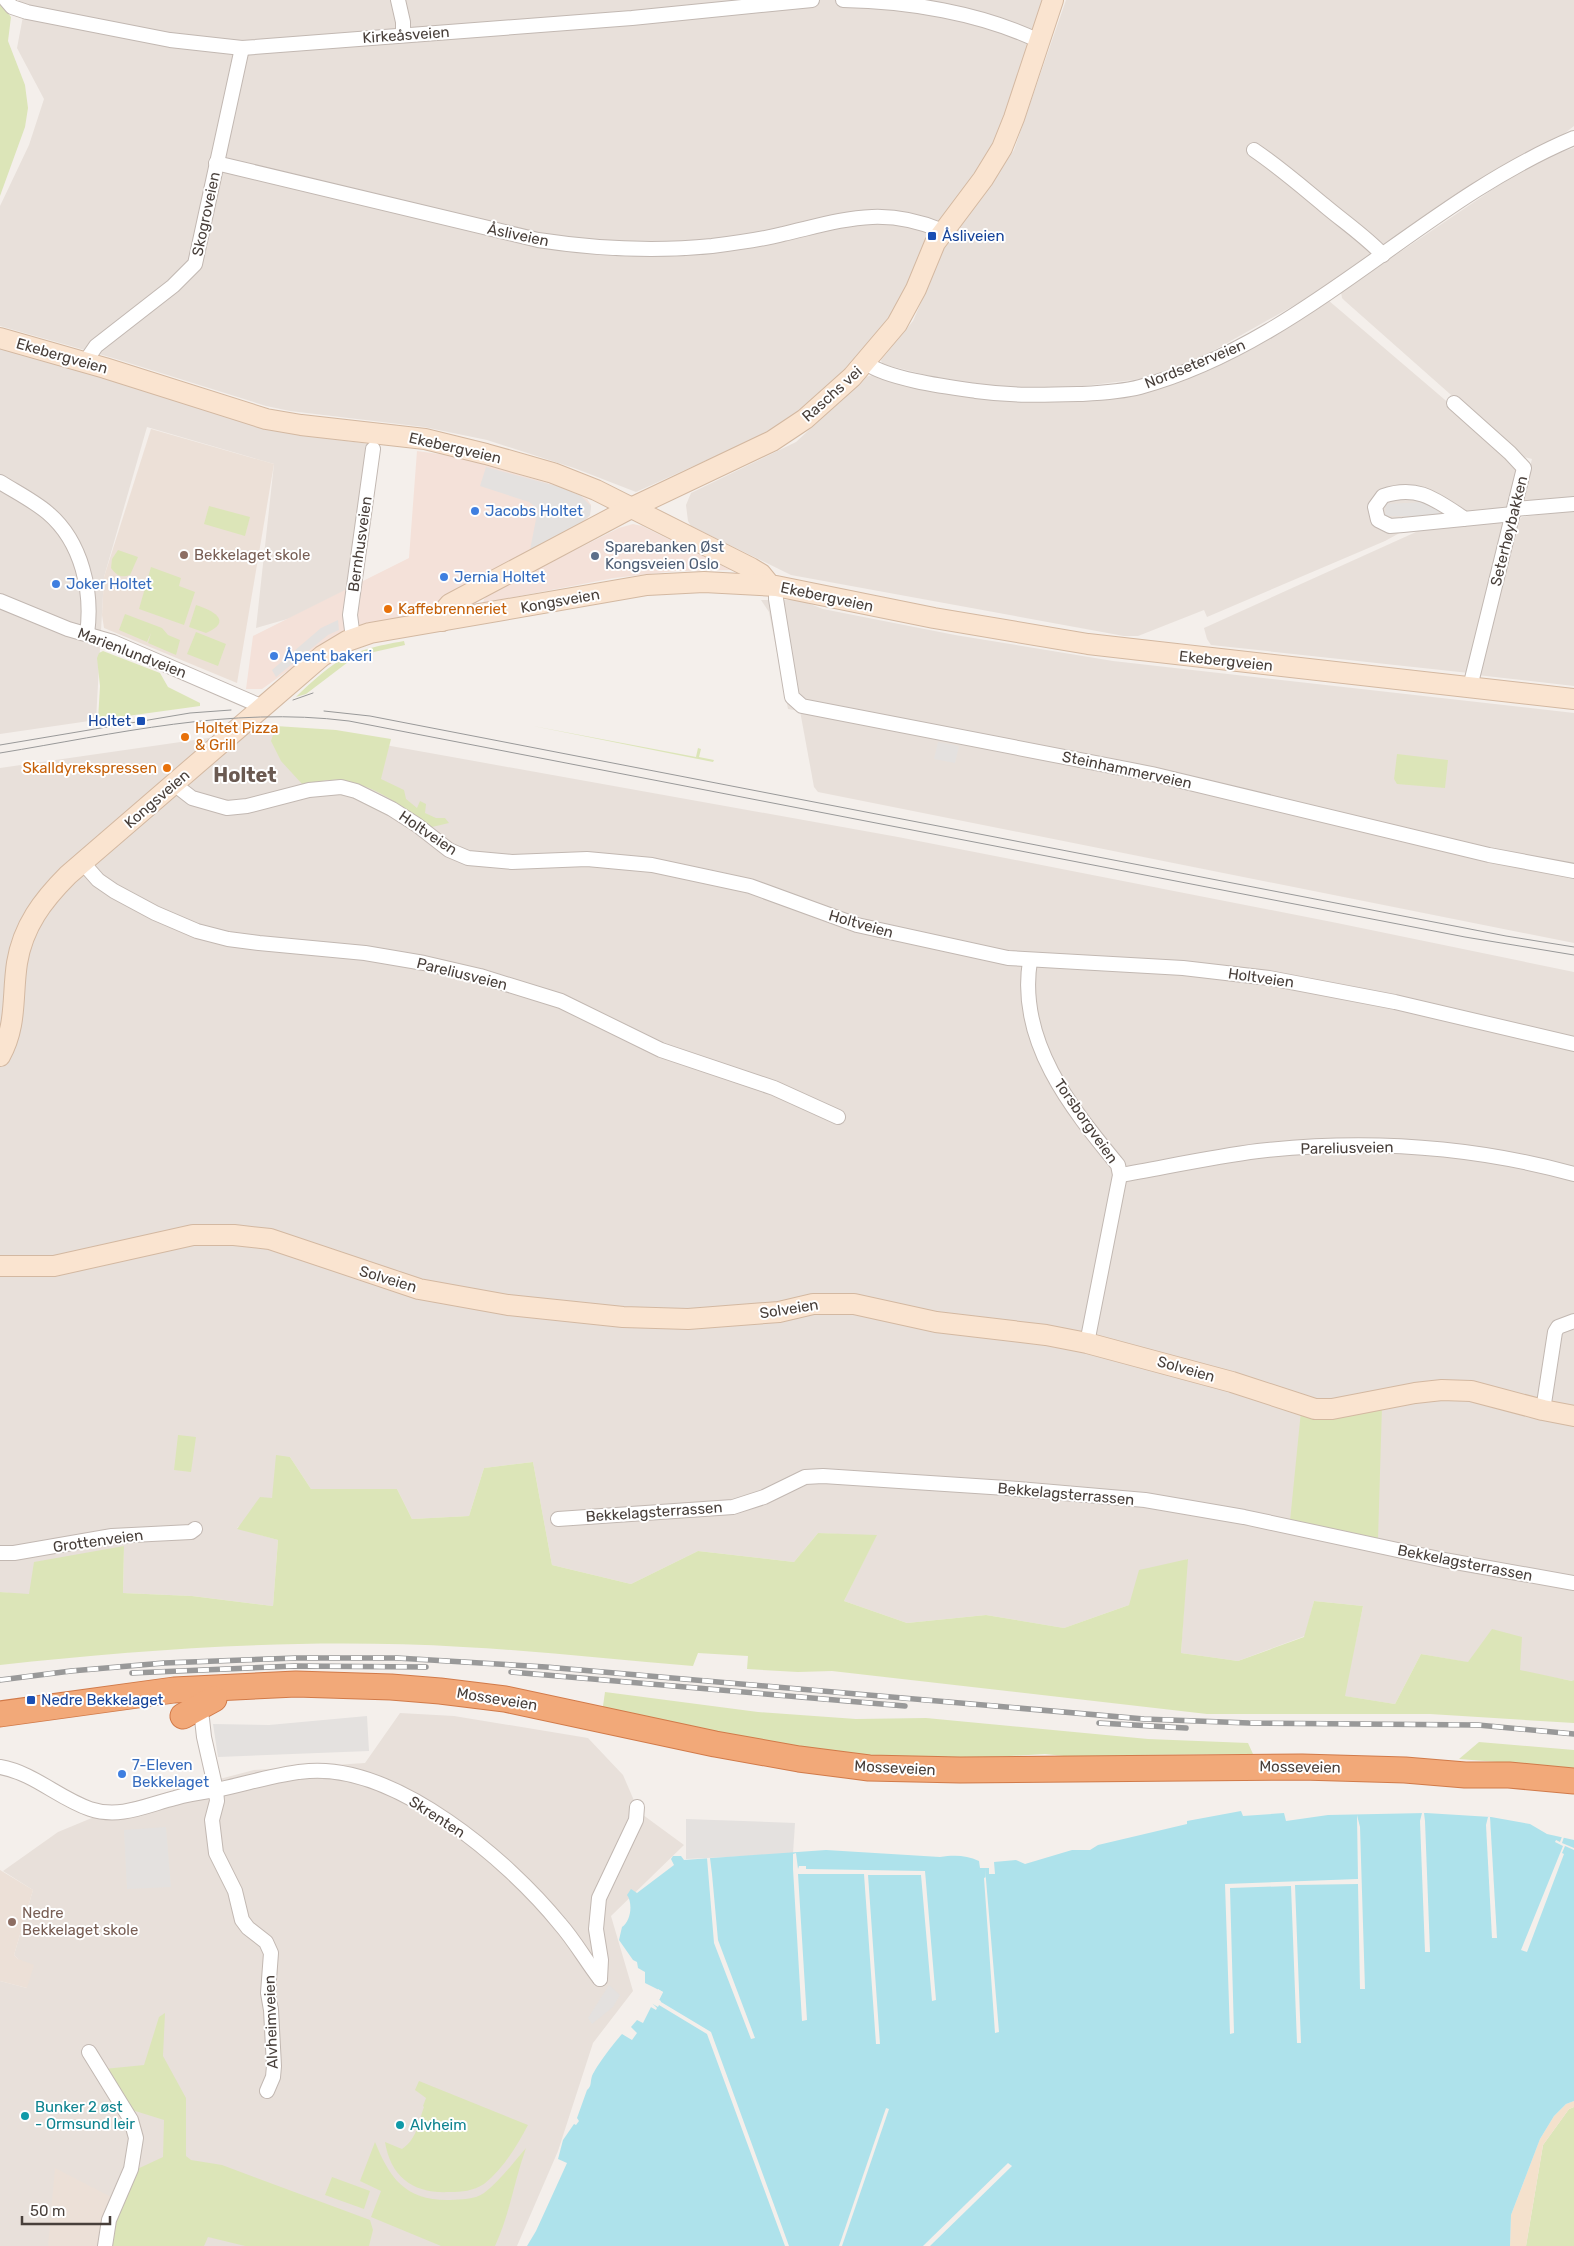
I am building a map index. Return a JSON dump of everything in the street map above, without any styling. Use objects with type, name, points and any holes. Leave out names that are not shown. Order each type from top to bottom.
[{"type":"highway","name":"Mosseveien","points":[[0,1714],[174,1690],[296,1684],[391,1687],[471,1694],[536,1705],[723,1745],[799,1759],[869,1768],[960,1770],[1302,1766],[1465,1775],[1508,1775],[1574,1781]]},
{"type":"highway","name":"Mosseveien","points":[[0,1728],[133,1708],[200,1711],[333,1686]]},
{"type":"highway","name":"Mosseveien","points":[[1465,1775],[1510,1784],[1574,1791]]},
{"type":"street","name":"Kirkeåsveien","points":[[6,0],[12,7],[27,12],[170,40],[242,48],[632,18],[812,0]]},
{"type":"street","points":[[398,0],[403,22],[403,35]]},
{"type":"street","points":[[843,0],[902,5],[964,15],[1010,28],[1039,41]]},
{"type":"street","name":"Raschs vei","points":[[442,621],[444,611],[450,604],[631,508],[736,460],[783,434],[815,411],[866,363],[888,336],[904,312],[935,243],[989,170],[1002,148],[1014,118],[1053,0]]},
{"type":"street","name":"Skogroveien","points":[[85,362],[96,346],[139,314],[195,264],[242,48]]},
{"type":"street","name":"Nordseterveien","points":[[866,363],[878,370],[902,377],[960,389],[1000,394],[1033,396],[1103,393],[1138,388],[1204,363],[1254,340],[1320,299],[1493,180],[1537,155],[1574,138]]},
{"type":"street","points":[[1254,150],[1365,236],[1383,255]]},
{"type":"street","name":"Åsliveien","points":[[216,164],[538,240],[589,247],[654,250],[711,246],[764,238],[833,221],[865,217],[890,216],[918,222],[943,232]]},
{"type":"street","name":"Ekebergveien","points":[[0,338],[85,362],[266,419],[301,425],[406,436],[481,452],[580,482],[757,570],[773,586],[911,614],[1047,638],[1165,654],[1574,699]]},
{"type":"street","name":"Seterhøybakken","points":[[1454,404],[1510,453],[1524,468],[1470,687]]},
{"type":"street","name":"Bernhusveien","points":[[353,638],[350,615],[373,449]]},
{"type":"street","points":[[0,482],[49,514],[70,541],[81,564],[87,594],[89,609],[87,634]]},
{"type":"street","points":[[1465,519],[1435,499],[1412,491],[1388,494],[1378,500],[1375,514],[1383,524],[1390,526],[1465,519],[1574,504]]},
{"type":"street","name":"Kongsveien","points":[[0,1056],[12,1028],[17,962],[28,928],[43,901],[83,862],[322,656],[353,638],[370,633],[661,584],[704,582],[773,586]]},
{"type":"street","name":"Steinhammerveien","points":[[773,586],[792,697],[795,702],[802,706],[1166,777],[1489,855],[1574,871]]},
{"type":"street","name":"Marienlundveien","points":[[0,601],[68,629],[113,642],[262,707]]},
{"type":"street","name":"Holtveien","points":[[174,784],[192,798],[227,808],[247,806],[309,790],[341,787],[356,791],[392,809],[417,825],[449,850],[468,858],[512,862],[587,859],[652,865],[750,886],[857,926],[1008,958],[1030,961],[1185,968],[1269,978],[1395,1002],[1574,1044]]},
{"type":"street","name":"Pareliusveien","points":[[83,862],[98,880],[114,891],[155,913],[197,931],[259,944],[365,953],[424,963],[480,976],[561,1001],[661,1050],[774,1088],[838,1116]]},
{"type":"street","name":"Torsborgveien","points":[[1030,961],[1032,1020],[1050,1070],[1078,1115],[1118,1165],[1120,1175],[1087,1343]]},
{"type":"street","name":"Pareliusveien","points":[[1120,1175],[1260,1151],[1318,1146],[1373,1146],[1459,1152],[1523,1162],[1574,1174]]},
{"type":"street","name":"Solveien","points":[[0,1266],[54,1266],[193,1235],[234,1235],[270,1240],[419,1289],[508,1305],[623,1317],[688,1319],[779,1312],[813,1304],[844,1303],[936,1322],[1046,1335],[1087,1343],[1232,1382],[1316,1409],[1332,1409],[1415,1393],[1442,1390],[1471,1392],[1574,1416]]},
{"type":"street","points":[[1543,1410],[1555,1332],[1558,1327],[1574,1321]]},
{"type":"street","name":"Bekkelagsterrassen","points":[[558,1520],[733,1507],[764,1497],[805,1476],[823,1476],[1006,1488],[1145,1500],[1211,1511],[1444,1560],[1574,1583]]},
{"type":"street","name":"Grottenveien","points":[[0,1553],[14,1553],[112,1536],[191,1532],[195,1529]]},
{"type":"street","points":[[200,1711],[216,1790]]},
{"type":"street","name":"Skrenten","points":[[0,1767],[32,1778],[90,1809],[105,1812],[132,1811],[175,1798],[309,1771],[336,1772],[382,1784],[408,1797],[448,1823],[515,1875],[561,1924],[600,1979],[602,1960],[596,1928],[600,1898],[636,1820],[637,1807]]},
{"type":"street","name":"Alvheimveien","points":[[216,1790],[217,1801],[212,1820],[216,1853],[235,1891],[242,1920],[248,1928],[266,1942],[271,1953],[268,1994],[271,2010],[274,2066],[273,2078],[267,2090]]},
{"type":"street","points":[[89,2052],[131,2120],[136,2138],[133,2160],[109,2220],[105,2246]]},
{"type":"shaded area","points":[[12,0],[1046,0],[1006,130],[982,167],[932,229],[907,289],[892,317],[861,358],[803,413],[710,466],[707,460],[636,492],[574,468],[487,440],[424,427],[290,411],[266,406],[113,358],[0,326],[0,206],[29,145],[44,99],[17,48],[24,11]]},
{"type":"shaded area","points":[[1066,0],[1574,0],[1574,126],[1556,140],[1318,292],[1204,356],[1157,377],[1076,387],[1029,390],[970,386],[882,364],[881,360],[913,321],[944,249],[1014,150]]},
{"type":"shaded area","points":[[1574,148],[1574,498],[1528,503],[1522,499],[1532,459],[1520,456],[1345,301],[1342,298],[1341,292],[1511,177],[1551,155]]},
{"type":"shaded area","points":[[1328,300],[1506,452],[1518,466],[1508,508],[1427,518],[1385,541],[1207,617],[1204,610],[1138,636],[1124,636],[791,575],[691,526],[688,521],[686,505],[691,493],[796,442],[866,377],[872,375],[929,388],[1130,395]]},
{"type":"shaded area","points":[[0,349],[38,357],[259,427],[370,444],[350,601],[256,628],[274,464],[147,427],[104,577],[96,720],[0,734]]},
{"type":"shaded area","name":"Bekkelaget skole","points":[[151,429],[274,464],[237,683],[104,628],[102,615],[104,577]]},
{"type":"shaded area","points":[[417,451],[461,457],[560,487],[587,499],[591,505],[590,515],[585,522],[447,596],[425,615],[320,648],[262,689],[246,689],[253,636],[409,558]]},
{"type":"shaded area","points":[[486,467],[560,487],[581,496],[591,506],[590,515],[578,526],[530,550],[538,509],[529,502],[480,486]]},
{"type":"shaded area","points":[[1428,502],[1439,508],[1439,516],[1385,516],[1386,504]]},
{"type":"shaded area","points":[[1574,510],[1574,686],[1477,675],[1516,523],[1522,517]]},
{"type":"shaded area","points":[[1506,521],[1469,673],[1211,645],[1207,639],[1204,628],[1427,527]]},
{"type":"shaded area","points":[[633,524],[642,526],[731,570],[676,571],[614,578],[483,603],[484,599],[494,591],[619,528]]},
{"type":"shaded area","points":[[761,600],[800,600],[823,609],[955,635],[1113,661],[1574,713],[1574,943],[818,792],[814,787],[800,711],[788,709],[769,612]]},
{"type":"shaded area","points":[[338,620],[339,630],[328,635],[276,677],[272,670],[321,628]]},
{"type":"shaded area","points":[[250,732],[335,736],[898,837],[1337,923],[1574,972],[1574,1680],[1421,1654],[1395,1704],[1344,1696],[1363,1606],[1314,1601],[1305,1636],[1238,1661],[1181,1653],[1187,1559],[1129,1605],[1064,1628],[986,1615],[907,1623],[844,1601],[876,1536],[818,1533],[794,1562],[698,1551],[631,1584],[552,1565],[533,1462],[484,1468],[469,1516],[412,1519],[397,1489],[311,1489],[290,1457],[272,1498],[237,1528],[278,1540],[273,1606],[192,1596],[123,1593],[124,1546],[29,1595],[0,1592],[0,768]]},
{"type":"shaded area","points":[[938,742],[959,746],[955,763],[934,759]]},
{"type":"shaded area","points":[[400,1713],[454,1716],[588,1738],[623,1775],[639,1812],[684,1845],[611,1916],[633,1991],[593,2043],[558,2151],[517,2246],[0,2246],[0,1981],[27,1988],[18,1959],[14,1955],[33,1890],[3,1871],[58,1832],[128,1803],[254,1770],[365,1763]]},
{"type":"shaded area","points":[[367,1716],[369,1751],[218,1757],[213,1724],[269,1725]]},
{"type":"shaded area","points":[[686,1819],[795,1823],[793,1854],[686,1859]]},
{"type":"shaded area","points":[[166,1827],[171,1887],[127,1889],[124,1830]]},
{"type":"shaded area","name":"Nedre Bekkelaget skole","points":[[0,1870],[33,1890],[14,1955],[18,1959],[34,1965],[27,1988],[0,1981]]},
{"type":"shaded area","points":[[609,1985],[620,1995],[613,2007],[592,2024],[588,2018]]},
{"type":"shaded area","points":[[55,2168],[111,2197],[103,2221],[100,2246],[48,2246]]},
{"type":"green space","points":[[0,3],[11,17],[8,41],[25,85],[28,108],[25,127],[0,196]]},
{"type":"green space","points":[[209,506],[250,517],[245,536],[204,524]]},
{"type":"green space","points":[[118,550],[138,557],[130,575],[119,576],[111,568],[112,559]]},
{"type":"green space","points":[[151,567],[181,578],[179,586],[195,592],[184,625],[139,609]]},
{"type":"green space","points":[[196,605],[217,616],[219,620],[214,629],[206,633],[189,627]]},
{"type":"green space","points":[[125,614],[162,628],[168,635],[180,640],[176,655],[148,643],[151,633],[147,642],[119,630]]},
{"type":"green space","points":[[196,632],[226,644],[218,666],[187,654]]},
{"type":"green space","points":[[404,641],[405,645],[356,656],[306,694],[296,697],[322,673],[344,658],[369,648]]},
{"type":"green space","points":[[103,651],[160,673],[168,687],[200,703],[200,706],[98,720],[100,686],[97,658],[99,653]]},
{"type":"green space","points":[[276,726],[336,730],[391,739],[381,779],[404,790],[406,799],[417,808],[420,801],[426,804],[425,813],[436,818],[445,818],[449,823],[432,827],[388,798],[362,785],[329,780],[303,785],[281,761],[271,741]]},
{"type":"green space","points":[[533,726],[696,757],[698,748],[701,749],[699,757],[714,760],[713,762]]},
{"type":"green space","points":[[1397,754],[1448,760],[1445,788],[1397,784],[1394,779]]},
{"type":"green space","points":[[1382,1406],[1378,1540],[1290,1521],[1301,1411]]},
{"type":"green space","points":[[178,1435],[196,1437],[191,1472],[174,1470]]},
{"type":"green space","points":[[276,1455],[290,1457],[311,1489],[397,1489],[412,1519],[469,1516],[484,1468],[533,1462],[552,1565],[631,1584],[698,1551],[794,1562],[818,1533],[877,1535],[844,1601],[907,1623],[986,1615],[1064,1628],[1129,1605],[1139,1570],[1188,1559],[1181,1653],[1238,1661],[1304,1637],[1314,1601],[1363,1606],[1345,1696],[1395,1704],[1421,1654],[1468,1662],[1492,1629],[1522,1637],[1520,1670],[1574,1680],[1574,1723],[1430,1714],[1207,1714],[832,1671],[798,1672],[747,1669],[748,1656],[698,1653],[693,1666],[463,1647],[405,1644],[289,1644],[173,1649],[0,1665],[0,1592],[29,1594],[34,1562],[124,1546],[123,1593],[192,1596],[273,1606],[278,1540],[237,1529],[260,1497],[272,1498]]},
{"type":"green space","points":[[605,1692],[758,1712],[856,1719],[926,1718],[1148,1739],[1248,1743],[1253,1754],[1135,1755],[1092,1759],[1045,1754],[960,1759],[809,1754],[602,1713]]},
{"type":"green space","points":[[1479,1742],[1574,1750],[1574,1768],[1459,1759]]},
{"type":"green space","points":[[165,2013],[163,2056],[186,2098],[186,2156],[191,2160],[222,2165],[370,2220],[373,2230],[369,2246],[245,2246],[208,2237],[204,2246],[108,2246],[109,2235],[133,2171],[163,2157],[164,2120],[132,2110],[104,2069],[144,2065],[159,2017]]},
{"type":"green space","points":[[419,2081],[528,2125],[509,2157],[484,2184],[476,2188],[454,2192],[426,2190],[415,2187],[406,2181],[393,2165],[385,2142],[402,2149],[414,2136],[426,2098],[415,2090]]},
{"type":"green space","points":[[1574,2107],[1574,2246],[1526,2246],[1543,2145],[1569,2109]]},
{"type":"green space","points":[[375,2142],[394,2177],[411,2192],[422,2197],[450,2200],[472,2198],[484,2193],[501,2177],[526,2148],[495,2246],[441,2246],[371,2217],[381,2191],[360,2181]]},
{"type":"green space","points":[[332,2177],[370,2191],[364,2209],[325,2195]]},
{"type":"sand","points":[[1574,2101],[1574,2107],[1569,2109],[1543,2145],[1526,2246],[1510,2246],[1511,2215],[1540,2139],[1554,2116],[1566,2104]]},
{"type":"water","points":[[1241,1811],[1243,1816],[1284,1813],[1286,1821],[1328,1815],[1426,1813],[1491,1817],[1530,1824],[1547,1834],[1574,1840],[1574,2101],[1566,2104],[1554,2116],[1540,2139],[1511,2215],[1510,2246],[527,2246],[536,2231],[567,2163],[558,2159],[563,2140],[574,2124],[576,2125],[579,2121],[577,2118],[594,2071],[622,2034],[632,2040],[637,2033],[631,2027],[637,2020],[643,2023],[651,2003],[658,2007],[661,2001],[659,2000],[663,1992],[645,1983],[645,1972],[638,1968],[637,1962],[633,1960],[619,1940],[622,1927],[627,1921],[630,1912],[630,1903],[627,1895],[631,1889],[637,1893],[674,1865],[671,1859],[673,1856],[681,1856],[684,1860],[826,1850],[940,1857],[960,1856],[979,1861],[980,1868],[989,1868],[989,1874],[995,1874],[994,1862],[1016,1860],[1025,1864],[1072,1850],[1090,1850],[1098,1845],[1187,1824],[1187,1821]]},
{"type":"pier","points":[[1422,1813],[1424,1813],[1425,1821],[1430,1952],[1425,1952],[1420,1821]]},
{"type":"pier","points":[[1357,1815],[1360,1827],[1365,1989],[1360,1989],[1358,1884],[1295,1885],[1301,2043],[1297,2043],[1291,1886],[1230,1888],[1234,2033],[1230,2034],[1225,1884],[1358,1879]]},
{"type":"pier","points":[[1488,1817],[1490,1817],[1497,1938],[1492,1938],[1486,1825]]},
{"type":"pier","points":[[1563,1834],[1565,1834],[1562,1843],[1574,1848],[1574,1850],[1565,1846],[1562,1853],[1564,1854],[1527,1952],[1521,1950],[1563,1846],[1555,1842],[1556,1840],[1560,1842]]},
{"type":"pier","points":[[796,1853],[798,1869],[799,1866],[806,1866],[806,1869],[925,1871],[936,2000],[932,2001],[921,1875],[868,1875],[880,2044],[876,2044],[864,1874],[798,1874],[807,2020],[802,2021],[793,1869],[793,1854]]},
{"type":"pier","points":[[707,1858],[710,1858],[718,1940],[755,2038],[751,2039],[714,1943]]},
{"type":"pier","points":[[986,1877],[999,2032],[995,2033],[984,1878]]},
{"type":"pier","points":[[658,1989],[663,1992],[659,2000],[661,2002],[711,2032],[789,2246],[785,2246],[707,2034],[659,2005],[652,2003],[657,2008],[656,2010],[649,2006],[651,2000],[657,2003]]},
{"type":"pier","points":[[886,2108],[889,2109],[842,2246],[839,2246]]},
{"type":"pier","points":[[1008,2163],[1012,2166],[930,2246],[923,2246]]},
{"type":"tram line","points":[[293,700],[313,693]]},
{"type":"tram line","points":[[0,745],[190,713],[231,710]]},
{"type":"tram line","points":[[324,711],[370,716],[1506,936],[1574,947]]},
{"type":"tram line","points":[[0,753],[173,724],[261,717],[305,717],[349,721],[1465,937],[1574,955]]},
{"type":"railway","points":[[0,1680],[71,1671],[164,1663],[296,1658],[397,1658],[546,1667],[1144,1719],[1249,1723],[1478,1725],[1574,1734]]},
{"type":"railway","points":[[132,1673],[294,1666],[426,1667]]},
{"type":"railway","points":[[511,1672],[905,1706]]},
{"type":"railway","points":[[1099,1723],[1186,1728]]},
{"type":"place","name":"Åsliveien","points":[[932,236]]},
{"type":"place","name":"Jacobs Holtet","points":[[475,511]]},
{"type":"place","name":"Bekkelaget skole","points":[[184,555]]},
{"type":"place","name":"Sparebanken Øst Kongsveien Oslo","points":[[595,556]]},
{"type":"place","name":"Jernia Holtet","points":[[444,577]]},
{"type":"place","name":"Joker Holtet","points":[[56,584]]},
{"type":"place","name":"Kaffebrenneriet","points":[[388,609]]},
{"type":"place","name":"Åpent bakeri","points":[[274,656]]},
{"type":"place","name":"Holtet","points":[[141,721]]},
{"type":"place","name":"Holtet Pizza & Grill","points":[[185,737]]},
{"type":"place","name":"Skalldyrekspressen","points":[[167,768]]},
{"type":"place","name":"Nedre Bekkelaget","points":[[31,1700]]},
{"type":"place","name":"7-Eleven Bekkelaget","points":[[122,1774]]},
{"type":"place","name":"Nedre Bekkelaget skole","points":[[12,1922]]},
{"type":"place","name":"Bunker 2 øst - Ormsund leir","points":[[25,2116]]},
{"type":"place","name":"Alvheim","points":[[400,2125]]},
{"type":"district","name":"Holtet","points":[[245,775]]}]
